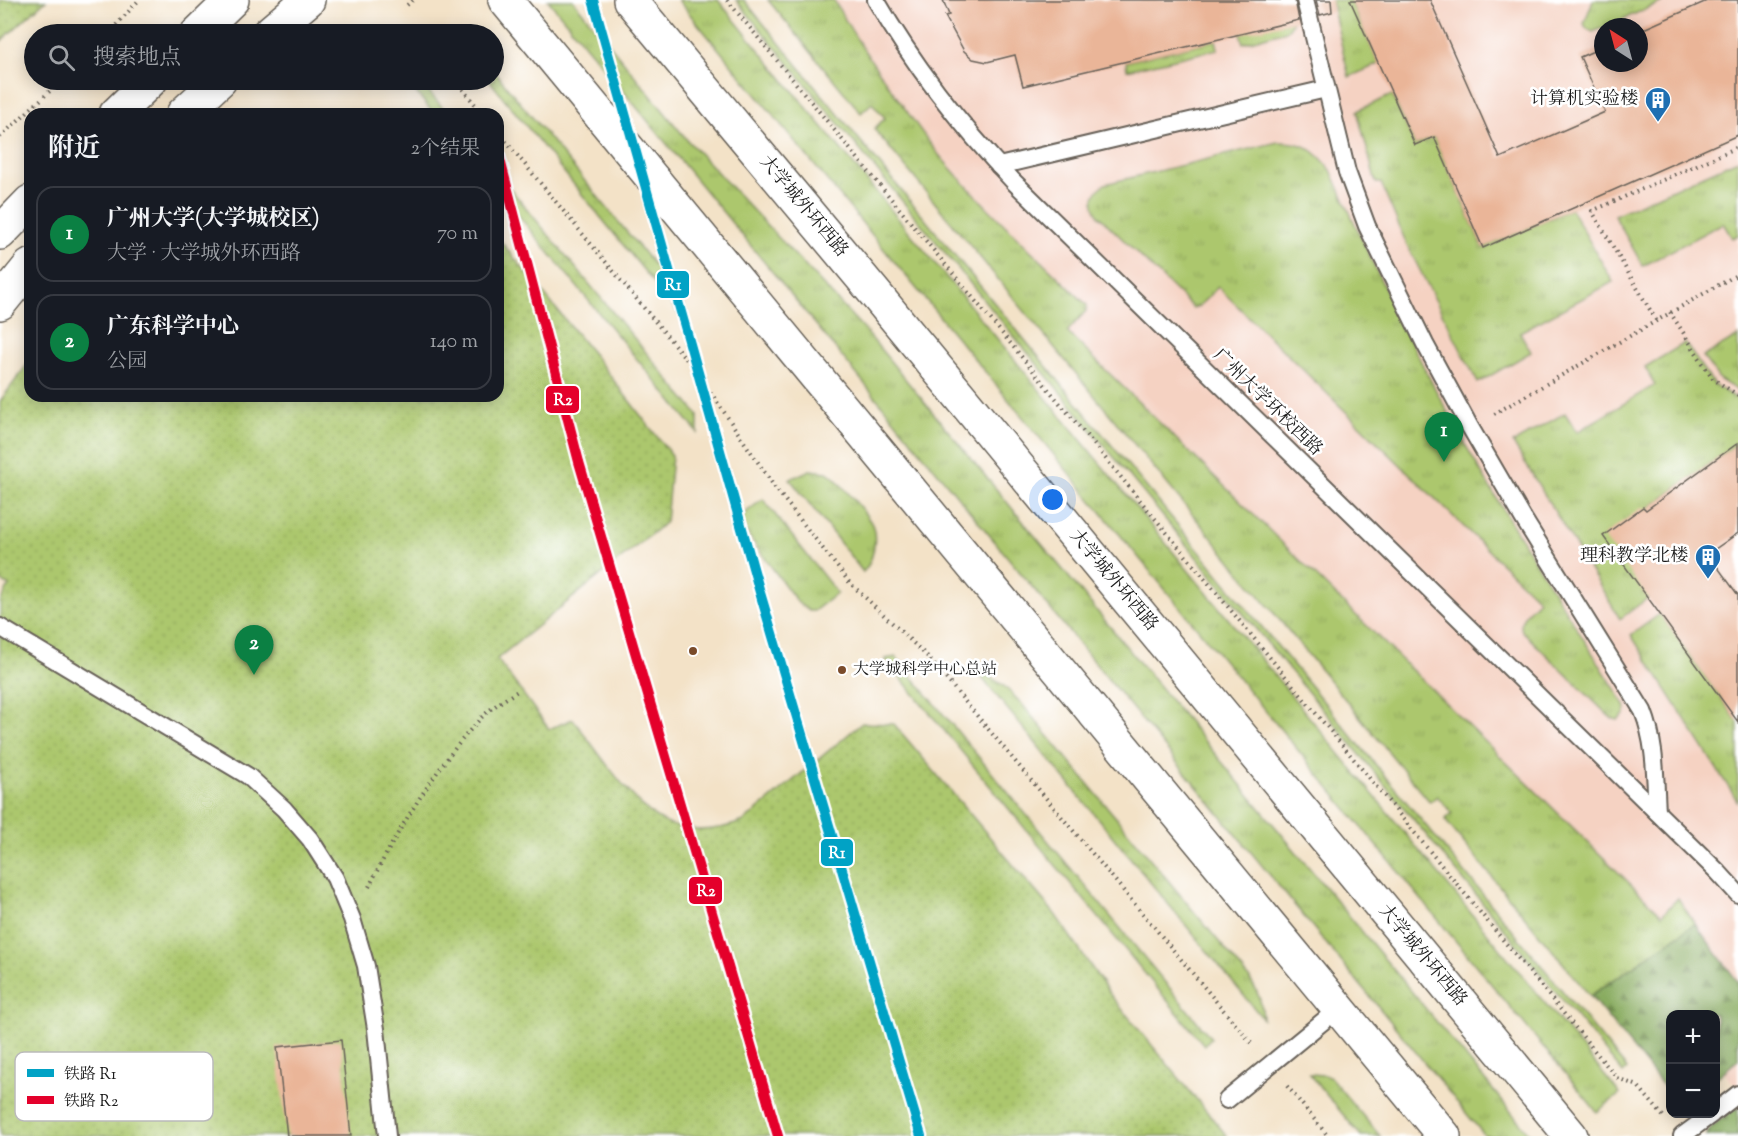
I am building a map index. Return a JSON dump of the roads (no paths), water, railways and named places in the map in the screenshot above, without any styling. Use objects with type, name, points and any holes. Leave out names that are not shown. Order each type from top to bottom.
[{"type":"main road","points":[[207,24],[232,0]]},
{"type":"main road","points":[[280,24],[308,0]]},
{"type":"main road","points":[[506,0],[1443,1136]]},
{"type":"main road","name":"大学城外环西路","points":[[630,0],[896,318],[1571,1136]]},
{"type":"main road","points":[[122,108],[141,90]]},
{"type":"main road","points":[[190,108],[209,90]]},
{"type":"main road","points":[[0,233],[24,207]]},
{"type":"main road","points":[[0,303],[24,273]]},
{"type":"lane","name":"广州大学环校西路","points":[[876,0],[957,119],[999,166],[1738,894]]},
{"type":"lane","points":[[1305,0],[1349,179],[1367,226],[1425,344],[1470,427],[1547,558],[1643,711],[1653,744],[1657,812]]},
{"type":"lane","points":[[999,166],[1326,89]]},
{"type":"lane","points":[[0,627],[248,776],[284,809],[310,839],[335,878],[352,919],[366,966],[376,1029],[387,1136]]},
{"type":"lane","points":[[1227,1100],[1338,1009]]},
{"type":"lane","points":[[1720,1108],[1738,1094]]},
{"type":"lane","points":[[1682,1136],[1706,1118]]},
{"type":"rail line","name":"R1","points":[[593,0],[761,596],[921,1136]]},
{"type":"rail line","name":"R2","points":[[504,175],[579,462],[778,1136]]},
{"type":"place","name":"计算机实验楼","points":[[1658,123]]},
{"type":"place","name":"广州大学(大学城校区)","points":[[1444,462]]},
{"type":"place","name":"理科教学北楼","points":[[1708,580]]},
{"type":"place","name":"大学城科学中心总站","points":[[842,670]]},
{"type":"place","name":"广东科学中心","points":[[254,675]]}]
